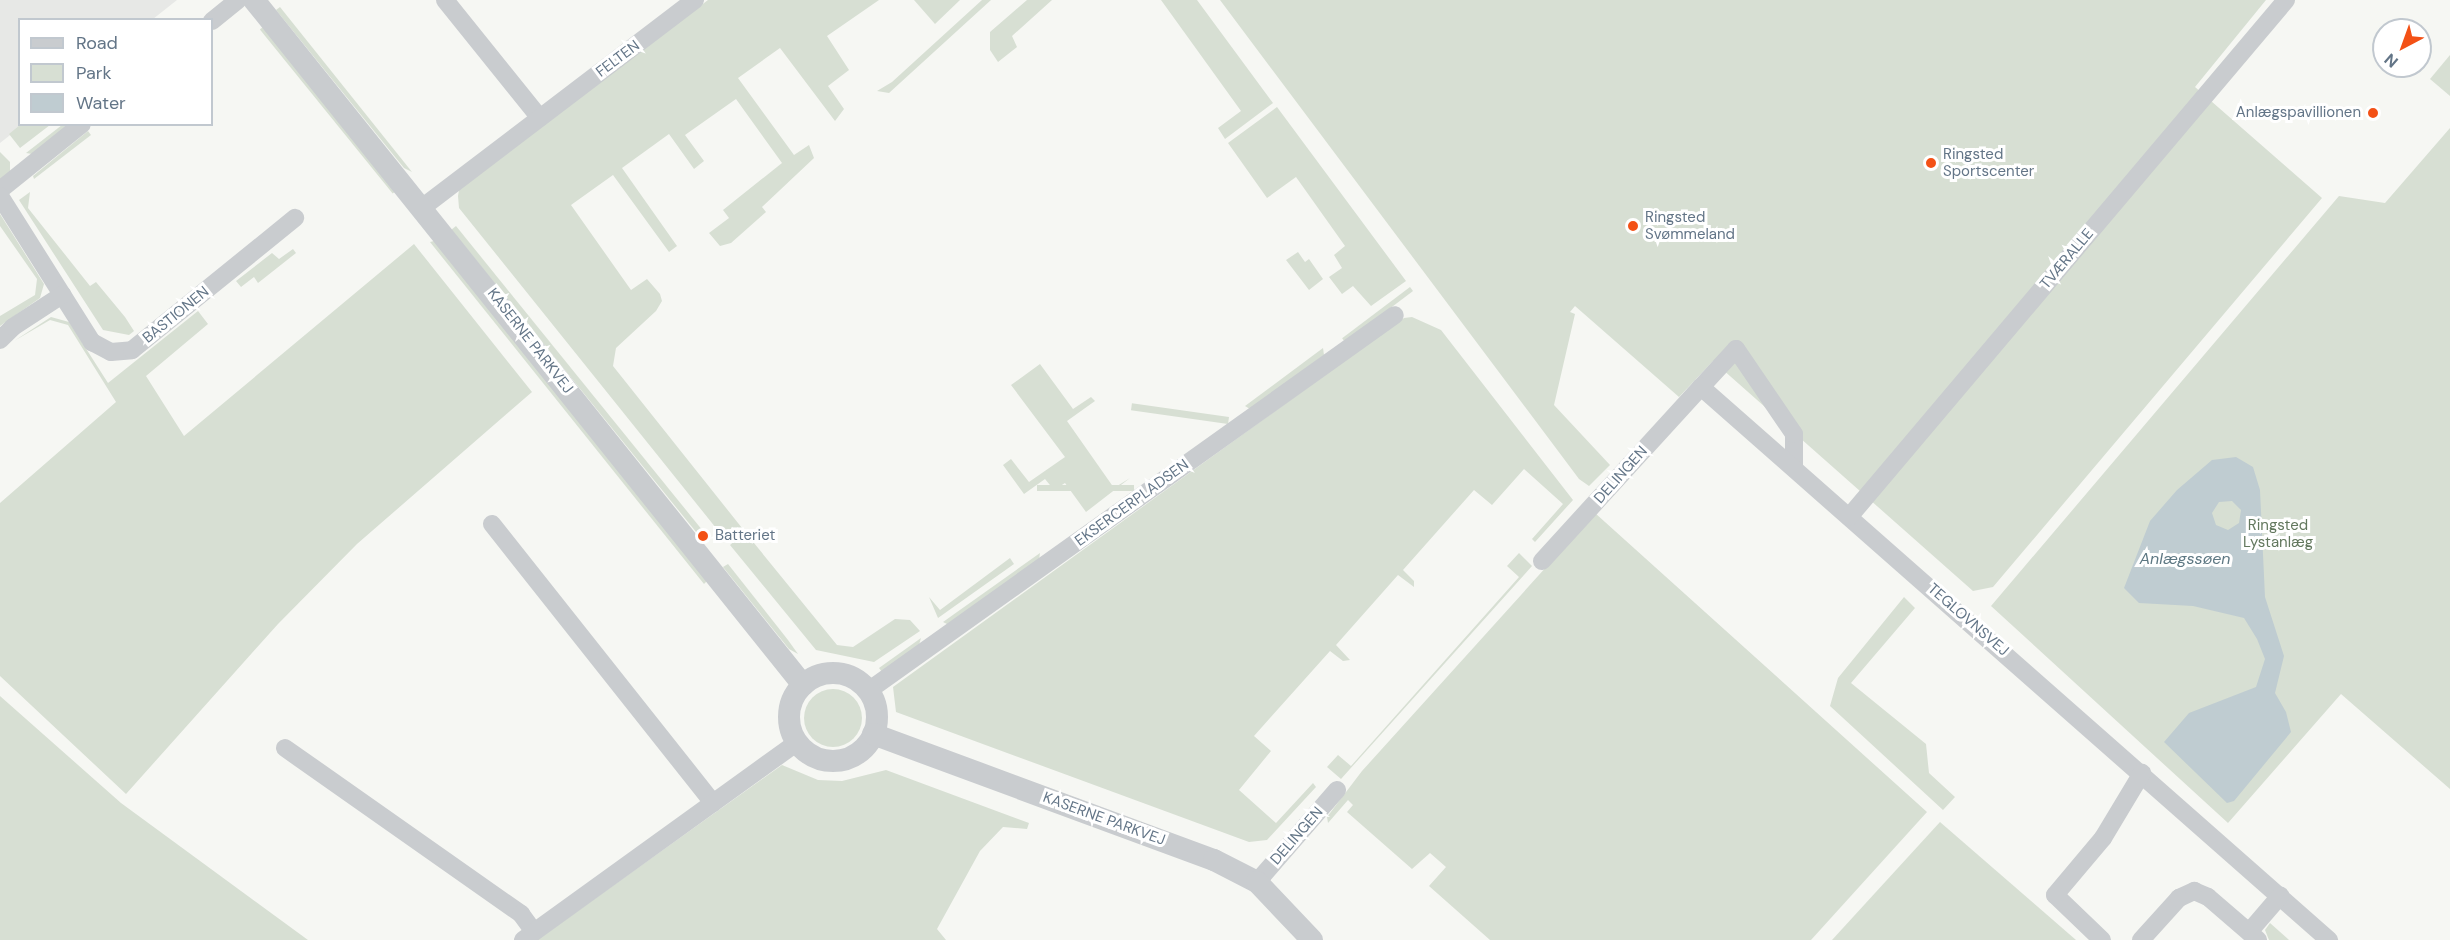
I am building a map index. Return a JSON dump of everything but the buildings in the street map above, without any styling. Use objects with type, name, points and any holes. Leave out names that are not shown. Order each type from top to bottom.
[{"type":"street","points":[[213,20],[238,0]]},
{"type":"street","name":"KASERNE PARKVEJ","points":[[254,0],[423,207],[803,685]]},
{"type":"street","points":[[445,0],[540,118]]},
{"type":"street","name":"FELTEN","points":[[423,207],[695,0]]},
{"type":"street","name":"TVÆRALLE","points":[[1849,518],[2286,0]]},
{"type":"street","points":[[0,190],[80,126]]},
{"type":"street","name":"BASTIONEN","points":[[0,196],[92,342],[111,352],[132,350],[295,218]]},
{"type":"street","points":[[0,340],[13,327],[62,295]]},
{"type":"street","name":"EKSERCERPLADSEN","points":[[868,691],[1395,315]]},
{"type":"street","points":[[1701,387],[1736,349],[1794,434],[1794,466]]},
{"type":"street","name":"TEGLOVNSVEJ","points":[[1701,387],[1794,466],[1849,518],[2330,940]]},
{"type":"street","name":"DELINGEN","points":[[1542,561],[1701,387]]},
{"type":"street","points":[[492,524],[713,803]]},
{"type":"street","points":[[844,674],[868,691],[876,712],[873,734],[861,750],[844,759],[818,758],[798,742],[789,719],[795,695],[815,676],[844,674]]},
{"type":"street","name":"KASERNE PARKVEJ","points":[[873,734],[1214,860],[1257,882],[1312,940]]},
{"type":"street","points":[[285,748],[521,914],[529,936],[798,742]]},
{"type":"street","points":[[2102,940],[2055,895],[2103,838],[2142,774]]},
{"type":"street","name":"DELINGEN","points":[[1257,882],[1337,790]]},
{"type":"street","points":[[2140,940],[2179,898],[2194,891],[2208,897],[2254,936],[2280,896]]},
{"type":"shaded area","points":[[0,0],[177,0],[154,18],[18,18],[18,126],[22,126],[0,143]]},
{"type":"green space","points":[[708,0],[879,0],[827,36],[849,70],[828,86],[844,109],[835,121],[780,48],[738,78],[794,155],[809,145],[814,158],[762,207],[766,212],[731,243],[720,246],[709,233],[729,218],[723,210],[782,163],[736,99],[685,135],[704,161],[694,169],[669,134],[622,168],[677,246],[669,252],[613,175],[571,205],[631,290],[647,279],[660,294],[662,301],[656,311],[616,348],[613,366],[742,528],[730,538],[723,531],[720,533],[459,208],[458,196],[459,190]]},
{"type":"green space","points":[[914,0],[960,0],[935,24]]},
{"type":"green space","points":[[982,0],[991,0],[889,93],[877,91],[892,82]]},
{"type":"green space","points":[[1027,0],[1052,0],[1012,36],[1017,47],[998,62],[990,50],[990,32]]},
{"type":"green space","points":[[1161,0],[1197,0],[1273,103],[1225,139],[1218,128],[1241,111]]},
{"type":"green space","points":[[1220,0],[2266,0],[2195,87],[2322,198],[1993,587],[1973,591],[1713,361],[1679,397],[1575,306],[1570,312],[1575,314],[1554,405],[1610,465],[1589,486],[1579,479]]},
{"type":"green space","points":[[280,7],[412,172],[404,168],[276,10]]},
{"type":"green space","points":[[263,27],[396,191],[393,193],[260,30]]},
{"type":"green space","points":[[2450,55],[2450,96],[2430,79]]},
{"type":"green space","points":[[1277,107],[1406,281],[1371,306],[1353,286],[1342,294],[1329,277],[1342,268],[1334,255],[1345,246],[1296,177],[1267,198],[1228,143]]},
{"type":"green space","points":[[19,126],[49,126],[20,148],[9,134]]},
{"type":"green space","points":[[61,126],[69,126],[32,154],[26,153]]},
{"type":"green space","name":"Ringsted Lystanlæg","points":[[2450,128],[2450,789],[2341,694],[2228,823],[1991,606],[2339,196],[2385,203]]},
{"type":"green space","points":[[88,131],[91,135],[34,179],[33,176]]},
{"type":"green space","points":[[0,152],[10,162],[10,172],[0,180]]},
{"type":"green space","points":[[30,192],[28,208],[90,286],[96,282],[125,317],[134,331],[129,335],[103,330],[19,200]]},
{"type":"green space","points":[[0,214],[44,284],[40,298],[0,326],[0,316],[35,295],[37,279],[0,226]]},
{"type":"green space","points":[[456,226],[706,535],[701,538],[451,230]]},
{"type":"green space","points":[[434,241],[708,580],[704,584],[430,242]]},
{"type":"green space","points":[[414,244],[532,392],[357,544],[278,624],[126,794],[0,676],[0,503],[116,402],[68,325],[50,320],[14,341],[51,317],[69,322],[108,383],[198,311],[208,324],[146,376],[184,436]]},
{"type":"green space","points":[[293,249],[296,253],[258,283],[254,277],[241,287],[236,281],[272,253],[279,259]]},
{"type":"green space","points":[[1298,252],[1305,262],[1309,259],[1323,279],[1309,290],[1286,260]]},
{"type":"green space","points":[[1410,287],[1413,291],[1345,342],[1342,338]]},
{"type":"green space","points":[[1412,317],[1441,330],[1573,500],[1535,542],[1532,539],[1563,504],[1524,469],[1492,505],[1474,490],[1403,570],[1414,581],[1414,587],[1398,575],[1336,645],[1350,660],[1343,661],[1330,651],[1254,736],[1271,751],[1239,790],[1276,823],[1313,783],[1316,787],[1267,840],[1249,842],[896,712],[893,687],[1404,318]]},
{"type":"green space","points":[[1323,348],[1324,355],[1250,409],[1245,406]]},
{"type":"green space","points":[[1040,364],[1073,409],[1091,397],[1095,401],[1067,421],[1114,488],[1130,478],[1086,512],[1065,483],[1054,490],[1045,479],[1024,494],[1003,465],[1011,459],[1029,482],[1065,457],[1011,385]]},
{"type":"green space","points":[[1132,403],[1229,417],[1228,424],[1131,410]]},
{"type":"green space","points":[[1037,485],[1134,485],[1134,491],[1037,491]]},
{"type":"green space","points":[[1595,513],[1927,812],[1811,940],[1490,940],[1429,886],[1446,867],[1430,853],[1412,869],[1347,812],[1353,805],[1348,800],[1328,823],[1327,817],[1362,771]]},
{"type":"green space","points":[[745,532],[837,645],[853,647],[895,619],[910,620],[920,631],[874,662],[816,650],[730,545]]},
{"type":"green space","points":[[1040,553],[1039,560],[949,625],[943,622]]},
{"type":"green space","points":[[1519,553],[1532,566],[1341,779],[1327,767],[1338,755],[1351,766],[1519,577],[1507,566]]},
{"type":"green space","points":[[1010,558],[1014,564],[938,618],[929,597],[940,610]]},
{"type":"green space","points":[[728,564],[798,654],[789,649],[723,567]]},
{"type":"green space","points":[[1904,597],[1915,608],[1851,683],[1926,744],[1929,773],[1955,797],[1943,810],[1830,706],[1838,678]]},
{"type":"green space","points":[[921,638],[919,645],[882,672],[879,668]]},
{"type":"green space","points":[[833,689],[844,691],[857,702],[862,718],[860,729],[849,742],[833,747],[822,745],[809,734],[804,718],[806,707],[817,694]]},
{"type":"green space","points":[[0,696],[121,803],[308,940],[0,940]]},
{"type":"green space","points":[[782,765],[818,780],[842,781],[886,770],[1029,823],[1027,829],[1003,827],[980,851],[937,929],[946,940],[537,940]]},
{"type":"green space","points":[[1940,822],[2076,940],[1832,940]]},
{"type":"green space","points":[[2270,923],[2289,940],[2269,940],[2265,930]]},
{"type":"water","name":"Anlægssøen","points":[[2236,457],[2253,467],[2260,490],[2265,597],[2284,656],[2275,693],[2286,712],[2291,732],[2234,801],[2227,803],[2164,742],[2189,713],[2256,687],[2265,659],[2257,639],[2244,618],[2193,606],[2139,603],[2124,588],[2150,521],[2177,490],[2212,460]],"holes":[[[2232,501],[2241,510],[2239,523],[2228,530],[2216,525],[2212,513],[2219,502]]]},
{"type":"place","name":"Anlægspavillionen","points":[[2373,113]]},
{"type":"place","name":"Ringsted Sportscenter","points":[[1931,163]]},
{"type":"place","name":"Ringsted Svømmeland","points":[[1633,226]]},
{"type":"place","name":"Batteriet","points":[[703,536]]}]
